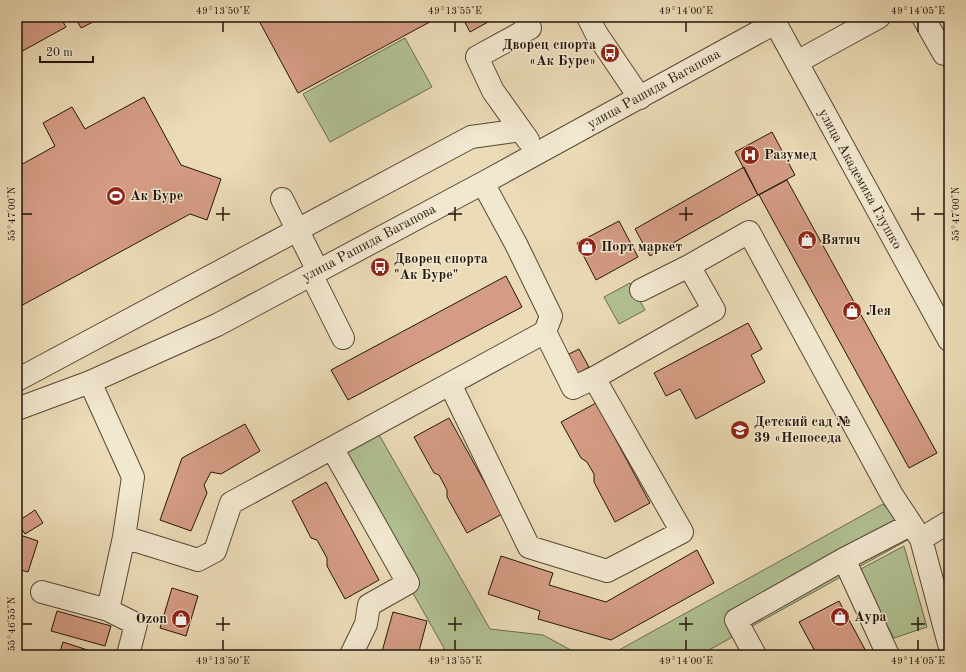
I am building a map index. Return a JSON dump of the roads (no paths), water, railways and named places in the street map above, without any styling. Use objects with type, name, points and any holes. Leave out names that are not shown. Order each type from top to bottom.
[{"type":"street","points":[[524,17],[530,28],[476,57],[493,91],[538,153]]},
{"type":"street","points":[[588,17],[596,33],[640,98]]},
{"type":"street","points":[[797,62],[879,17]]},
{"type":"street","points":[[923,17],[944,54]]},
{"type":"street","name":"улица Рашида Вагапова","points":[[17,409],[90,382],[217,325],[640,98],[774,20]]},
{"type":"street","name":"улица Академика Глушко","points":[[774,20],[948,334]]},
{"type":"street","points":[[17,380],[298,231],[471,137],[521,130]]},
{"type":"street","points":[[483,183],[516,244],[550,316],[545,332],[573,388],[594,378],[714,310],[689,266]]},
{"type":"street","points":[[282,199],[298,231],[343,338]]},
{"type":"street","points":[[641,290],[689,266],[749,232],[892,495],[915,532],[949,644]]},
{"type":"street","points":[[124,537],[198,560],[215,551],[231,504],[545,332]]},
{"type":"street","points":[[450,384],[529,547],[607,572],[682,532],[594,378]]},
{"type":"street","points":[[90,382],[134,477],[124,537],[108,610]]},
{"type":"street","points":[[332,448],[408,583],[369,605],[366,624],[351,655]]},
{"type":"street","points":[[755,655],[736,620],[844,559],[915,532],[949,522]]},
{"type":"street","points":[[844,559],[888,655]]},
{"type":"street","points":[[42,592],[108,610],[136,624],[128,655]]},
{"type":"place","name":"Дворец спорта «Ак Буре»","points":[[610,53]]},
{"type":"place","name":"Разумед","points":[[750,155]]},
{"type":"place","name":"Ак Буре","points":[[116,196]]},
{"type":"place","name":"Вятич","points":[[807,240]]},
{"type":"place","name":"Порт маркет","points":[[587,247]]},
{"type":"place","name":"Дворец спорта \"Ак Буре\"","points":[[380,267]]},
{"type":"place","name":"Лея","points":[[852,311]]},
{"type":"place","name":"Детский сад № 39 «Непоседа","points":[[740,430]]},
{"type":"place","name":"Аура","points":[[840,617]]},
{"type":"place","name":"Ozon","points":[[181,619]]}]
